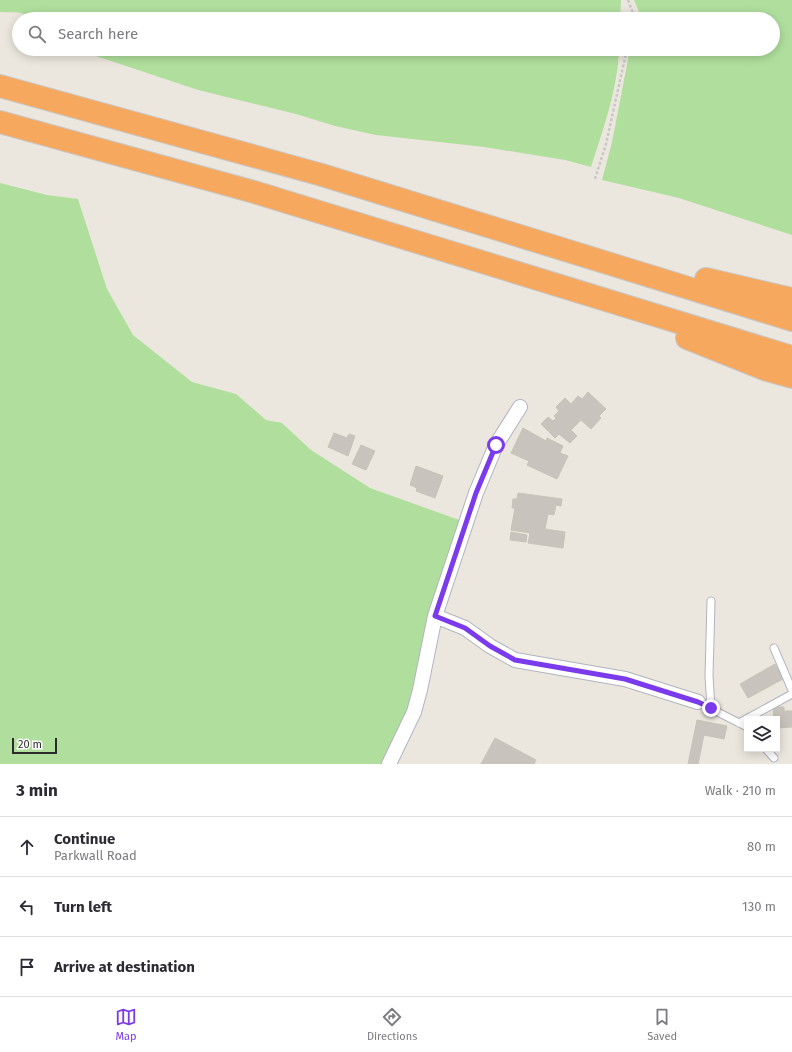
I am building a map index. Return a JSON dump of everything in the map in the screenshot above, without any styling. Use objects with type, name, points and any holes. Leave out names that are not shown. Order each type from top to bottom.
[{"type":"highway","points":[[0,86],[322,175],[792,320]]},
{"type":"highway","points":[[0,122],[254,192],[792,357]]},
{"type":"highway","points":[[532,239],[792,299]]},
{"type":"highway","points":[[520,273],[760,367],[792,377]]},
{"type":"street","points":[[389,764],[414,712],[435,616],[476,493],[496,445],[520,407]]},
{"type":"street","points":[[435,616],[465,628],[490,646],[515,660],[625,679],[698,702]]},
{"type":"lane","points":[[711,708],[710,676],[712,602]]},
{"type":"lane","points":[[774,648],[792,690]]},
{"type":"lane","points":[[739,723],[792,694]]},
{"type":"lane","points":[[698,702],[744,726]]},
{"type":"lane","points":[[769,752],[774,758]]},
{"type":"path","points":[[628,0],[633,12]]},
{"type":"path","points":[[595,179],[606,144],[625,56]]},
{"type":"green space","points":[[0,0],[621,0],[620,12],[0,12]]},
{"type":"green space","points":[[634,0],[792,0],[792,235],[679,198],[602,180],[612,142],[629,56],[780,56],[780,12],[639,12]]},
{"type":"green space","points":[[96,56],[619,56],[613,94],[591,167],[565,160],[484,147],[376,135],[335,126],[296,114],[198,90]]},
{"type":"green space","points":[[0,183],[47,195],[78,199],[107,289],[133,335],[192,382],[236,394],[266,420],[282,423],[311,450],[370,488],[462,521],[410,707],[384,764],[0,764]]},
{"type":"building","points":[[588,392],[606,409],[599,416],[601,418],[591,429],[581,420],[571,430],[577,436],[570,443],[559,434],[555,438],[541,424],[548,417],[553,421],[556,418],[554,416],[559,411],[556,407],[565,398],[571,404],[578,396],[582,399]]},
{"type":"building","points":[[523,428],[546,441],[547,438],[563,446],[560,453],[568,456],[557,479],[527,465],[529,461],[511,453]]},
{"type":"building","points":[[334,433],[347,438],[349,434],[355,436],[348,456],[328,447]]},
{"type":"building","points":[[361,445],[375,451],[366,470],[352,464]]},
{"type":"building","points":[[416,466],[443,476],[435,498],[416,491],[417,488],[410,485]]},
{"type":"building","points":[[518,493],[562,499],[561,506],[556,505],[554,515],[548,514],[545,529],[565,532],[563,548],[528,543],[530,533],[511,530],[515,508],[512,508],[513,499],[517,499]]},
{"type":"building","points":[[511,532],[527,535],[526,542],[510,540]]},
{"type":"building","points":[[775,664],[783,679],[748,698],[740,684]]},
{"type":"building","points":[[773,707],[784,707],[784,711],[792,711],[792,727],[780,728],[780,716],[774,716]]},
{"type":"building","points":[[697,720],[727,726],[724,739],[704,735],[698,764],[688,764]]},
{"type":"building","points":[[495,738],[536,760],[534,764],[481,764]]},
{"type":"route","points":[[496,445],[476,493],[435,616],[465,628],[490,646],[515,660],[625,679],[698,702],[711,708]]}]
